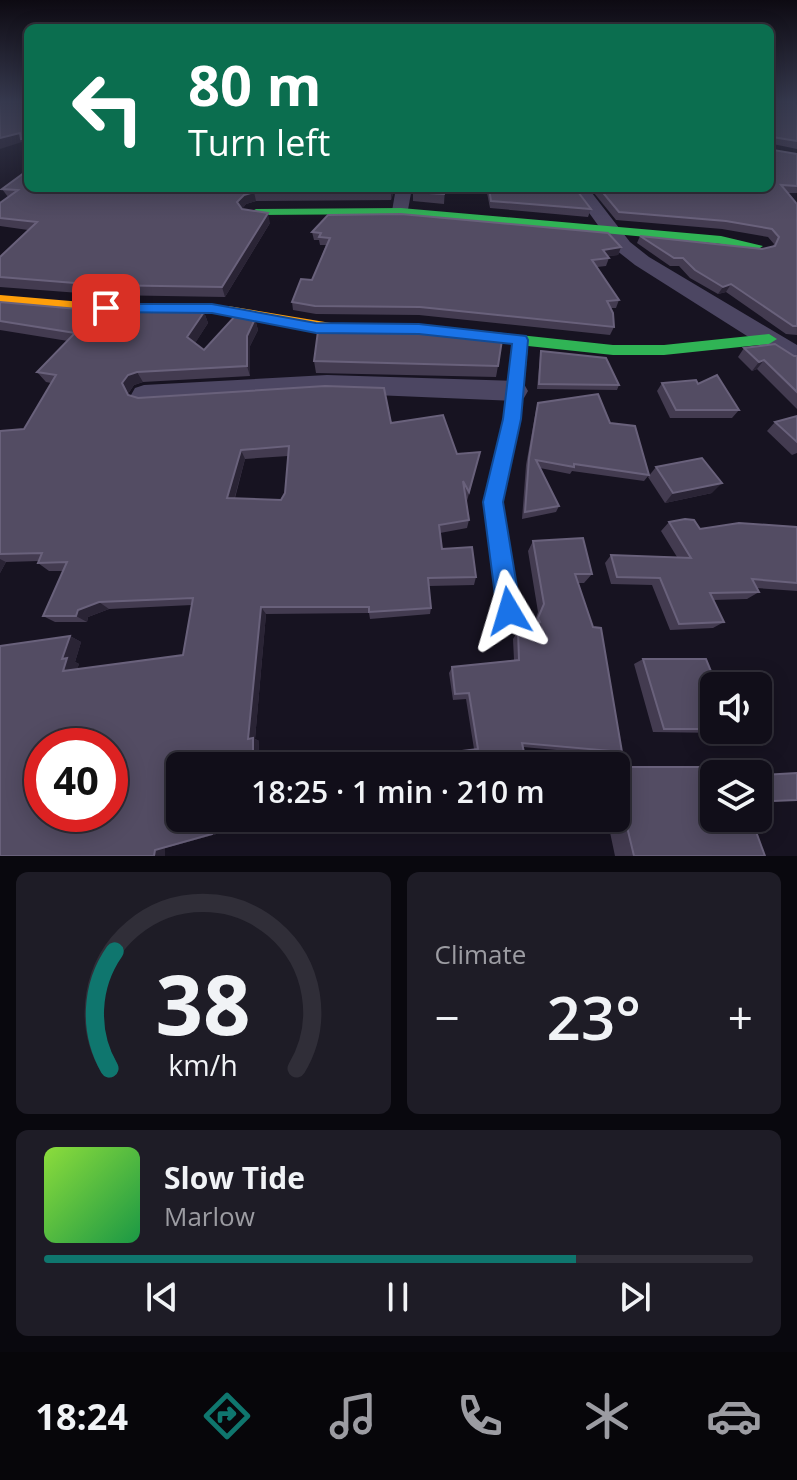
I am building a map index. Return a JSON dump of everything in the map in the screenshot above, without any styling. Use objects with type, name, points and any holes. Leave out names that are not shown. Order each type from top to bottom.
[{"type":"street","points":[[401,211],[403,192]]},
{"type":"street","points":[[582,192],[623,246],[642,261],[797,356]]},
{"type":"street","points":[[256,212],[401,211],[613,233],[721,240],[757,246]]},
{"type":"street","points":[[0,299],[106,308],[212,308],[316,328],[419,329],[641,351],[769,339]]},
{"type":"street","points":[[509,611],[493,502],[512,419],[521,340]]},
{"type":"street","points":[[144,395],[327,384],[515,391]]},
{"type":"building","points":[[774,150],[797,154],[797,186],[781,185],[797,204],[797,326],[731,284],[723,287],[695,270],[683,258],[674,258],[640,236],[762,249],[775,246],[779,237],[772,229],[726,221],[619,212],[602,192],[774,192]]},
{"type":"building","points":[[24,173],[24,192],[254,192],[244,195],[237,202],[242,209],[268,213],[222,287],[100,285],[0,277],[0,257],[37,222],[0,218],[0,203],[18,190],[2,189]]},
{"type":"building","points":[[490,192],[578,192],[591,209],[491,201]]},
{"type":"building","points":[[401,214],[608,233],[621,247],[603,250],[609,258],[592,260],[619,300],[607,301],[613,313],[614,327],[420,307],[315,306],[292,302],[301,279],[312,280],[330,238],[319,237],[321,233],[312,232],[328,215]]},
{"type":"building","points":[[0,302],[100,311],[204,312],[187,337],[204,350],[236,315],[255,319],[247,336],[247,366],[137,372],[128,375],[122,383],[128,395],[138,398],[325,386],[384,388],[391,423],[443,415],[457,454],[480,452],[469,492],[463,481],[469,520],[439,525],[442,549],[472,547],[476,577],[428,578],[431,608],[369,612],[369,607],[261,607],[248,739],[253,738],[253,752],[166,752],[166,832],[212,834],[155,850],[154,856],[0,856],[0,646],[70,636],[62,659],[67,658],[63,671],[183,655],[193,598],[99,602],[78,610],[76,616],[43,616],[67,562],[38,563],[42,553],[0,554],[0,431],[24,429],[56,375],[37,372],[75,333],[0,321]],"holes":[[[289,446],[285,493],[281,500],[227,498],[241,450]]]},
{"type":"building","points":[[318,331],[419,332],[502,340],[498,366],[314,361]]},
{"type":"building","points":[[775,344],[797,356],[797,392],[764,360],[759,362],[744,348]]},
{"type":"building","points":[[541,351],[606,358],[619,385],[539,384]]},
{"type":"building","points":[[717,375],[739,410],[676,410],[662,383],[696,380],[698,384]]},
{"type":"building","points":[[598,394],[610,423],[635,426],[649,475],[536,460],[559,506],[525,512],[529,458],[538,403]]},
{"type":"building","points":[[797,416],[797,442],[775,422]]},
{"type":"building","points":[[702,458],[722,483],[673,493],[656,467]]},
{"type":"building","points":[[694,520],[700,529],[739,523],[797,527],[797,583],[752,579],[759,592],[710,593],[724,622],[679,624],[660,578],[617,577],[611,555],[691,558],[669,522]]},
{"type":"building","points":[[583,538],[592,574],[575,574],[593,627],[601,628],[622,752],[522,743],[524,752],[453,752],[478,749],[469,693],[455,694],[452,667],[519,660],[518,631],[540,622],[538,618],[544,604],[533,541]]},
{"type":"building","points":[[643,659],[706,659],[711,672],[700,672],[700,729],[664,729]]},
{"type":"building","points":[[630,767],[700,767],[700,832],[756,832],[765,856],[634,856],[628,832]]},
{"type":"building","points":[[797,773],[797,800],[773,801],[772,774]]},
{"type":"traffic: fast","points":[[256,212],[401,211],[721,240],[757,246]]},
{"type":"traffic: fast","points":[[331,328],[419,329],[613,350],[664,350],[769,339]]},
{"type":"traffic: fast","points":[[509,611],[493,502],[512,419],[521,340]]},
{"type":"traffic: slow","points":[[0,299],[106,308],[228,310],[331,328]]},
{"type":"route","points":[[106,308],[212,308],[316,328],[419,329],[521,340],[512,419],[493,502],[509,611]]}]
